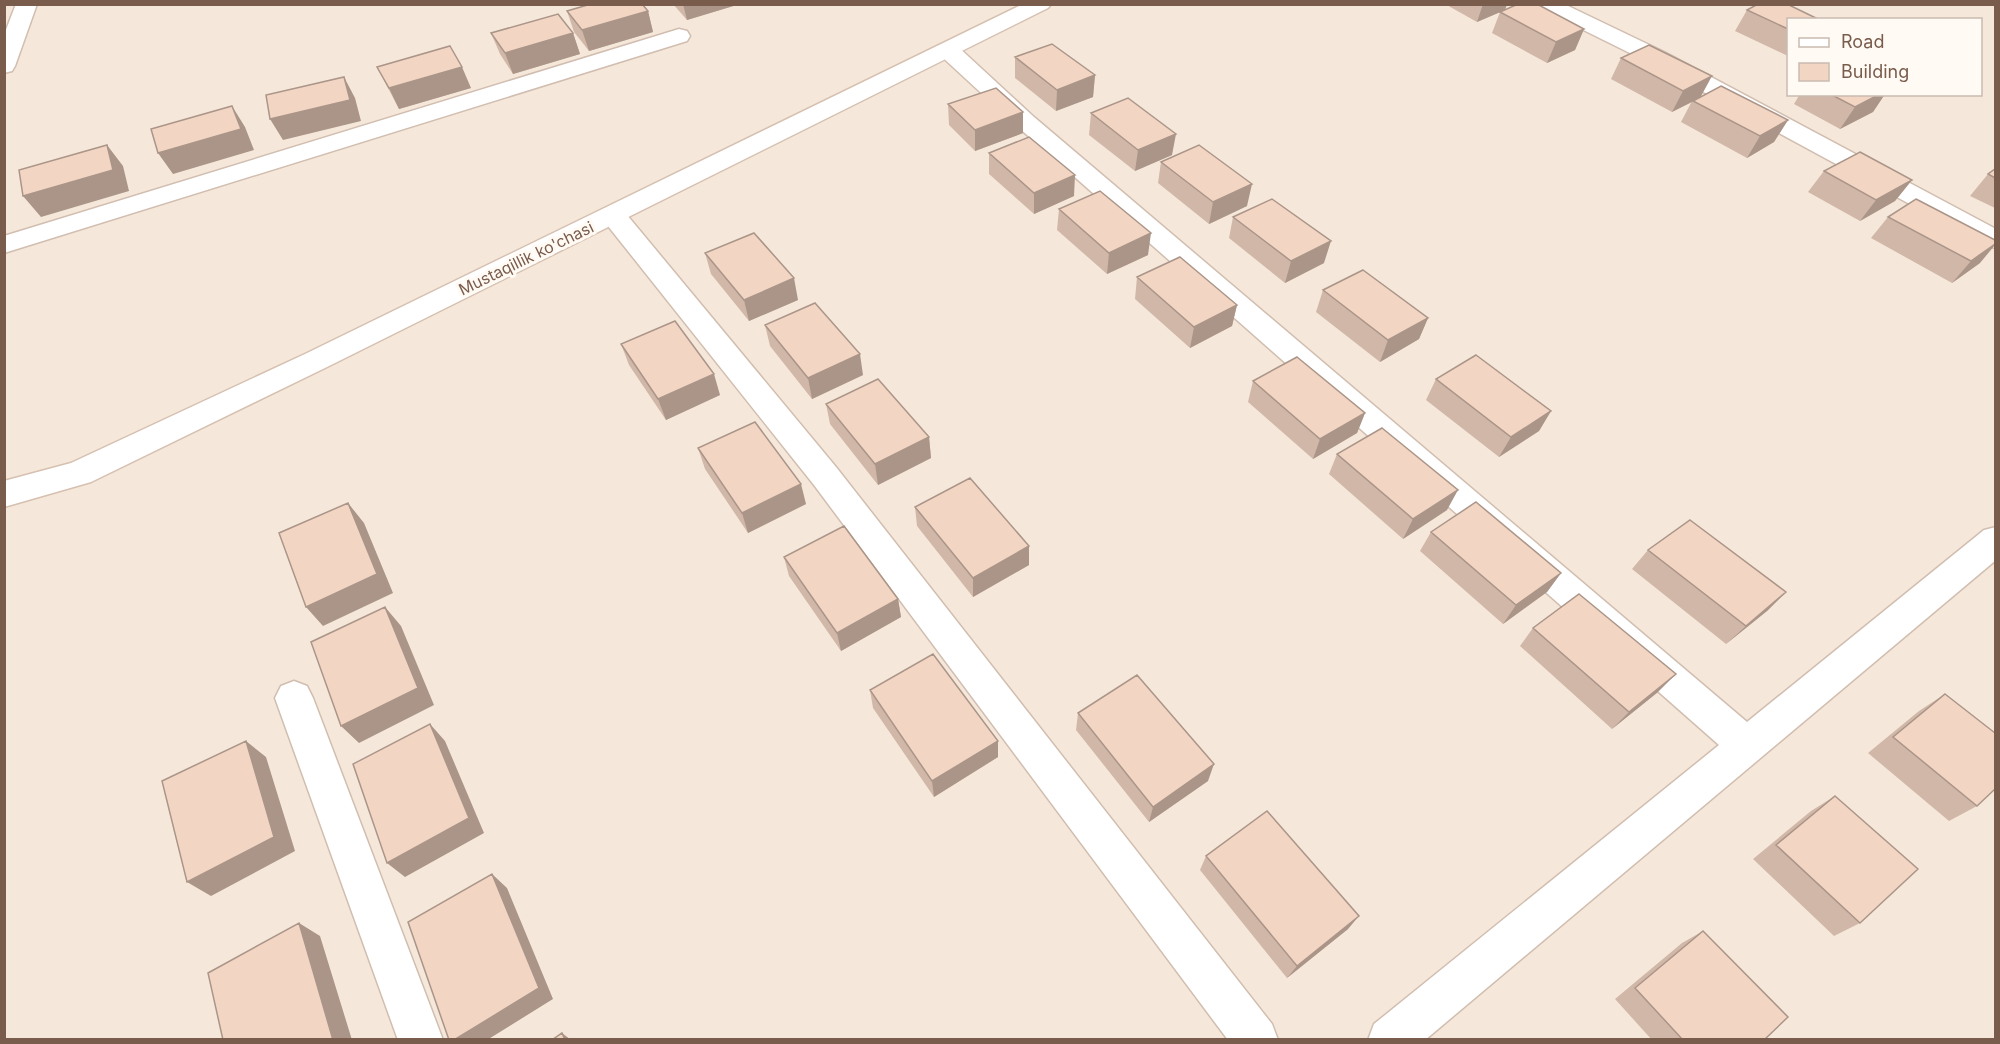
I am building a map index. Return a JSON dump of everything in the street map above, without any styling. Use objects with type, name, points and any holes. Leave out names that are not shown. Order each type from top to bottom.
[{"type":"street","points":[[4,66],[27,4]]},
{"type":"street","name":"Mustaqillik ko'chasi","points":[[4,494],[80,473],[613,215],[1041,4]]},
{"type":"street","points":[[1546,4],[1658,58],[1995,240]]},
{"type":"street","points":[[4,245],[679,36]]},
{"type":"street","points":[[948,50],[1026,122],[1747,746]]},
{"type":"street","points":[[613,215],[825,476],[1256,1040]]},
{"type":"street","points":[[1390,1040],[1995,540]]},
{"type":"street","points":[[294,698],[421,1040]]},
{"type":"shaded area","points":[[5,5],[1995,5],[1995,1039],[5,1039]]},
{"type":"building","points":[[591,4],[642,4],[648,11],[582,30],[567,11]]},
{"type":"building","points":[[1518,4],[1537,4],[1584,29],[1556,42],[1500,12]]},
{"type":"building","points":[[1758,4],[1787,4],[1816,18],[1787,18],[1787,29],[1747,10]]},
{"type":"building","points":[[558,14],[573,33],[505,53],[491,33]]},
{"type":"building","points":[[1052,44],[1095,75],[1057,90],[1015,57]]},
{"type":"building","points":[[1649,45],[1712,76],[1683,91],[1621,58]]},
{"type":"building","points":[[450,46],[462,67],[389,88],[377,67]]},
{"type":"building","points":[[344,77],[350,100],[270,119],[266,95]]},
{"type":"building","points":[[1721,86],[1788,120],[1760,136],[1693,101]]},
{"type":"building","points":[[996,88],[1023,112],[975,130],[948,104]]},
{"type":"building","points":[[1834,96],[1876,96],[1855,107]]},
{"type":"building","points":[[1128,98],[1176,134],[1138,150],[1091,113]]},
{"type":"building","points":[[232,106],[241,129],[158,153],[151,129]]},
{"type":"building","points":[[1029,137],[1075,175],[1034,193],[989,153]]},
{"type":"building","points":[[107,145],[113,170],[23,196],[19,170]]},
{"type":"building","points":[[1199,145],[1252,184],[1213,202],[1161,162]]},
{"type":"building","points":[[1860,152],[1912,180],[1876,200],[1824,171]]},
{"type":"building","points":[[1995,169],[1995,178],[1988,174]]},
{"type":"building","points":[[1100,191],[1151,233],[1109,253],[1059,209]]},
{"type":"building","points":[[1272,199],[1331,241],[1291,261],[1233,217]]},
{"type":"building","points":[[1916,199],[1995,240],[1995,244],[1971,261],[1888,217]]},
{"type":"building","points":[[754,233],[794,278],[744,300],[705,253]]},
{"type":"building","points":[[1180,257],[1237,305],[1194,327],[1137,277]]},
{"type":"building","points":[[1363,270],[1428,318],[1388,340],[1323,290]]},
{"type":"building","points":[[815,303],[860,354],[808,378],[765,325]]},
{"type":"building","points":[[675,321],[714,374],[658,399],[621,344]]},
{"type":"building","points":[[1476,355],[1551,411],[1511,437],[1436,379]]},
{"type":"building","points":[[1297,357],[1365,413],[1320,439],[1253,381]]},
{"type":"building","points":[[878,379],[929,437],[875,464],[826,404]]},
{"type":"building","points":[[755,422],[801,484],[742,513],[698,448]]},
{"type":"building","points":[[1382,428],[1458,490],[1413,519],[1337,454]]},
{"type":"building","points":[[970,478],[1029,546],[973,578],[915,507]]},
{"type":"building","points":[[1476,502],[1561,573],[1516,605],[1431,532]]},
{"type":"building","points":[[348,503],[377,574],[306,607],[279,533]]},
{"type":"building","points":[[1690,520],[1786,592],[1746,626],[1648,550]]},
{"type":"building","points":[[844,526],[898,599],[837,633],[784,557]]},
{"type":"building","points":[[1579,594],[1676,674],[1629,712],[1533,628]]},
{"type":"building","points":[[385,607],[418,688],[341,726],[311,642]]},
{"type":"building","points":[[933,654],[998,741],[932,781],[870,690]]},
{"type":"building","points":[[1137,675],[1214,764],[1153,807],[1078,713]]},
{"type":"building","points":[[1945,694],[1995,733],[1995,789],[1977,806],[1893,737]]},
{"type":"building","points":[[430,724],[469,818],[387,863],[353,764]]},
{"type":"building","points":[[246,741],[274,837],[187,882],[162,781]]},
{"type":"building","points":[[1835,796],[1918,869],[1860,923],[1776,845]]},
{"type":"building","points":[[1267,811],[1359,916],[1297,966],[1206,856]]},
{"type":"building","points":[[492,874],[539,988],[454,1040],[449,1040],[408,922]]},
{"type":"building","points":[[299,923],[333,1040],[223,1040],[208,973]]},
{"type":"building","points":[[1703,931],[1788,1017],[1764,1040],[1683,1040],[1635,988]]},
{"type":"building","points":[[562,1033],[565,1040],[552,1040]]}]
